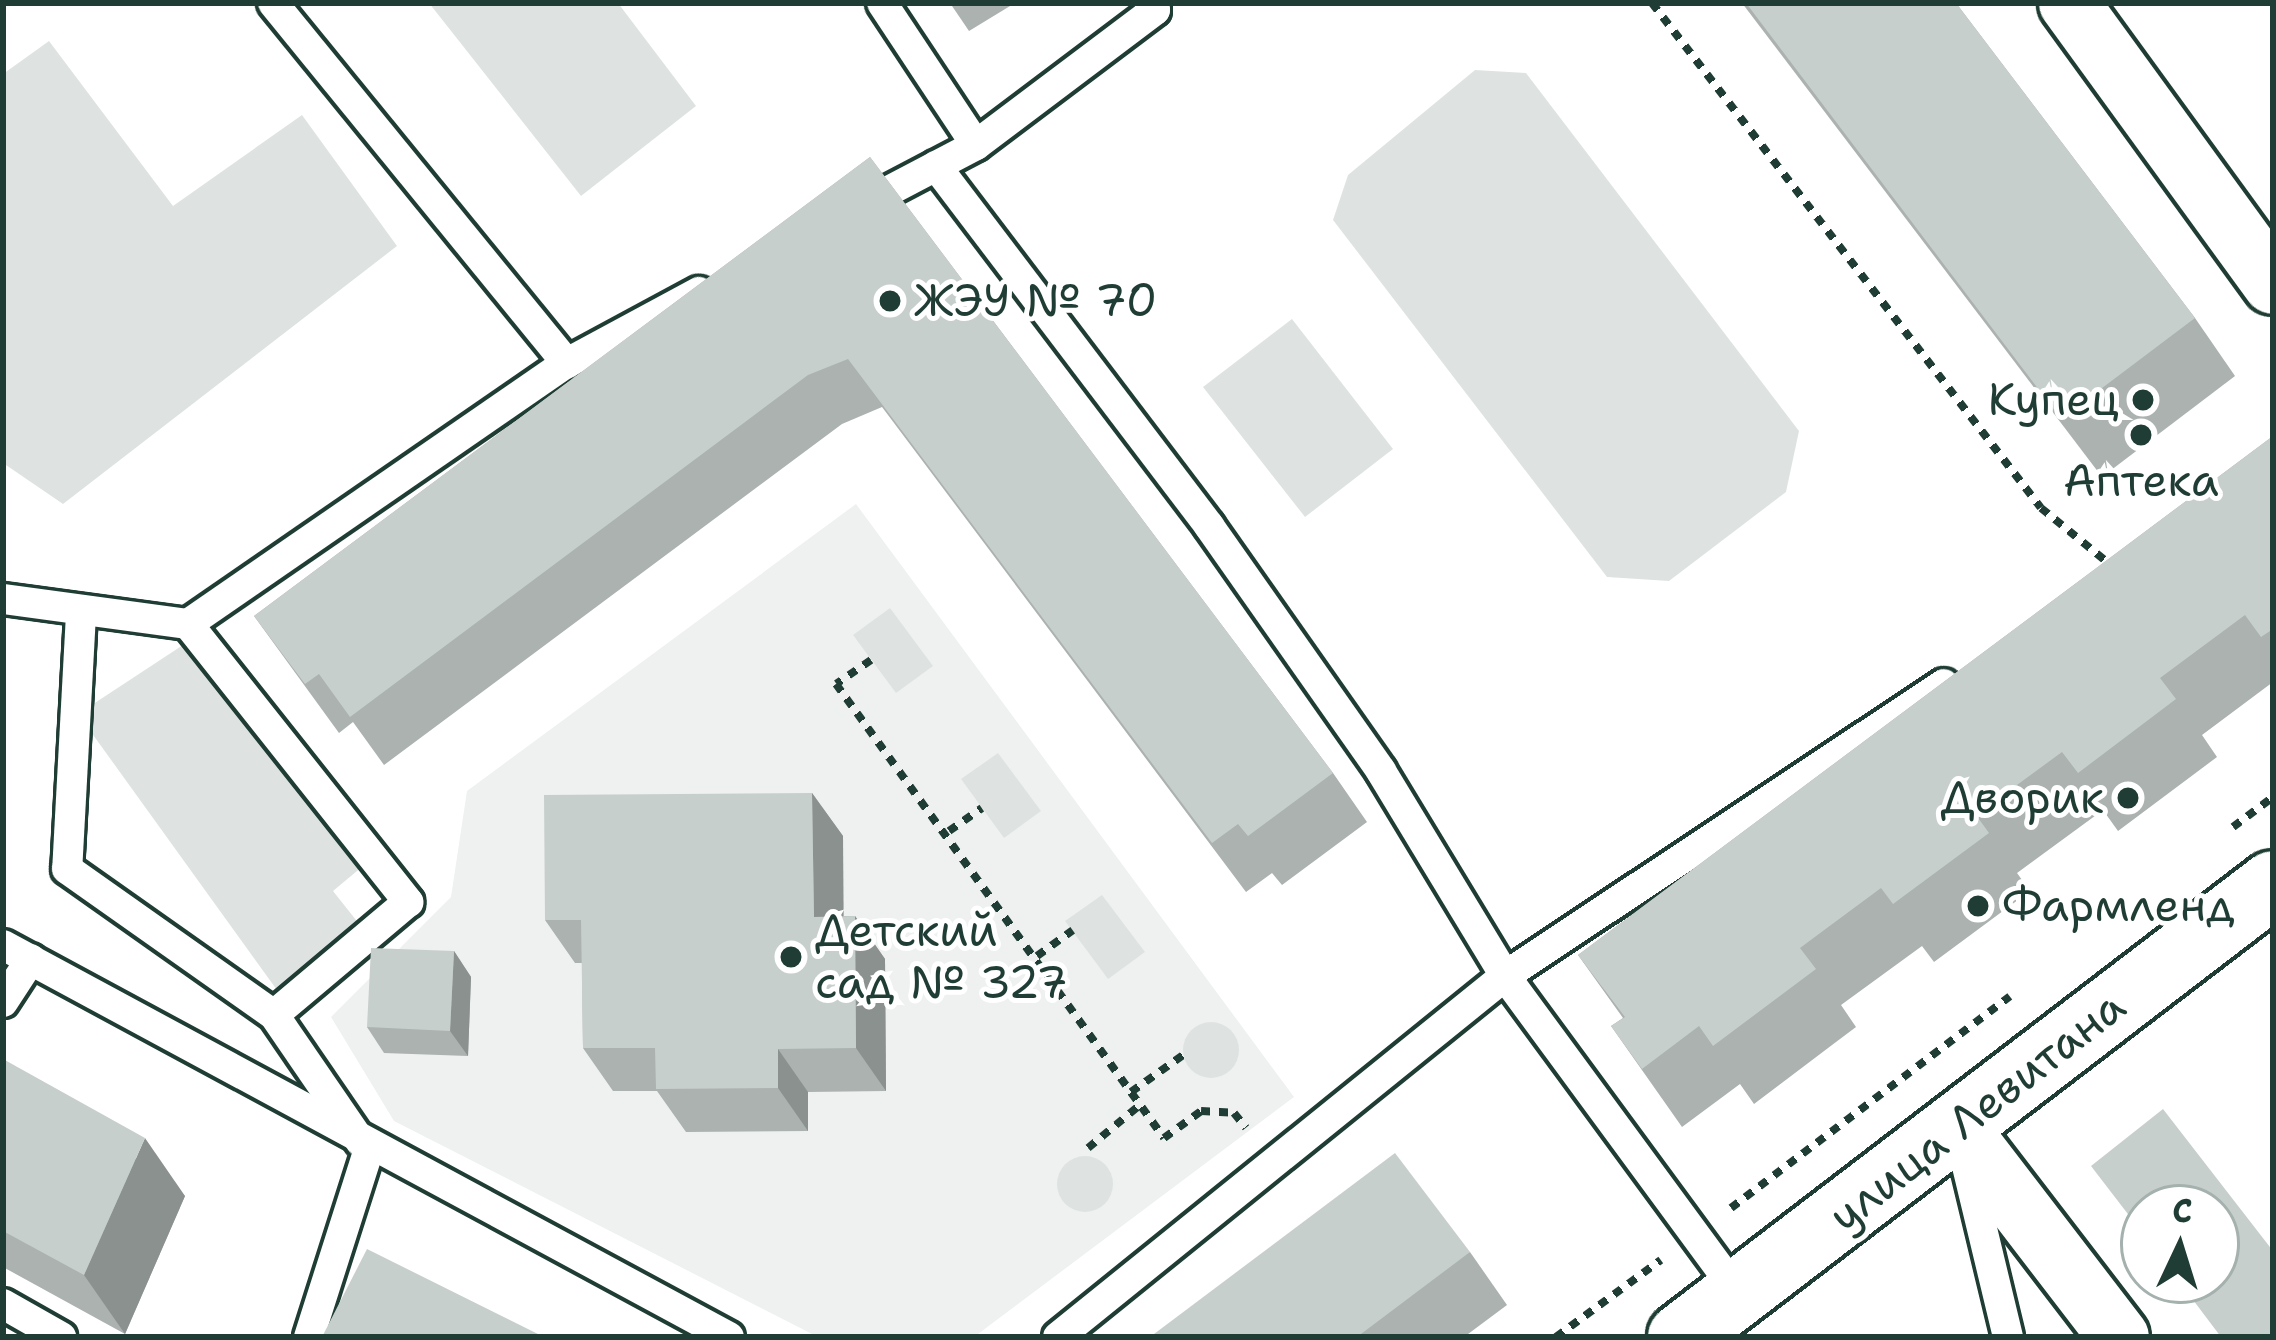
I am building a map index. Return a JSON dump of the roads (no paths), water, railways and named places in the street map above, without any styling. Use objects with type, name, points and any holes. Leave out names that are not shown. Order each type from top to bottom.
[{"type":"street","points":[[2069,3],[2273,284]]},
{"type":"street","name":"улица Левитана","points":[[1681,1337],[2273,884]]},
{"type":"street","points":[[1958,1126],[2119,1337]]},
{"type":"lane","points":[[274,3],[567,362]]},
{"type":"lane","points":[[881,3],[976,145]]},
{"type":"lane","points":[[833,221],[976,145],[1155,10],[1150,3]]},
{"type":"lane","points":[[936,166],[1368,752],[1504,976],[1739,1294]]},
{"type":"lane","points":[[3,598],[81,614],[188,624],[567,362],[731,275]]},
{"type":"lane","points":[[81,614],[68,868],[274,1015],[368,1152]]},
{"type":"lane","points":[[188,624],[408,902],[274,1015]]},
{"type":"lane","points":[[1058,1337],[1504,976],[1978,662]]},
{"type":"lane","points":[[3,1002],[17,952],[368,1152],[730,1337]]},
{"type":"lane","points":[[1958,1126],[2008,1337]]},
{"type":"lane","points":[[309,1337],[368,1152]]},
{"type":"lane","points":[[3,1304],[62,1337]]},
{"type":"place","name":"ЖЭУ № 70","points":[[890,301]]},
{"type":"place","name":"Купец","points":[[2143,400]]},
{"type":"place","name":"Аптека","points":[[2141,435]]},
{"type":"place","name":"Дворик","points":[[2128,798]]},
{"type":"place","name":"Фармленд","points":[[1978,906]]},
{"type":"place","name":"Детский сад № 327","points":[[791,957]]}]
